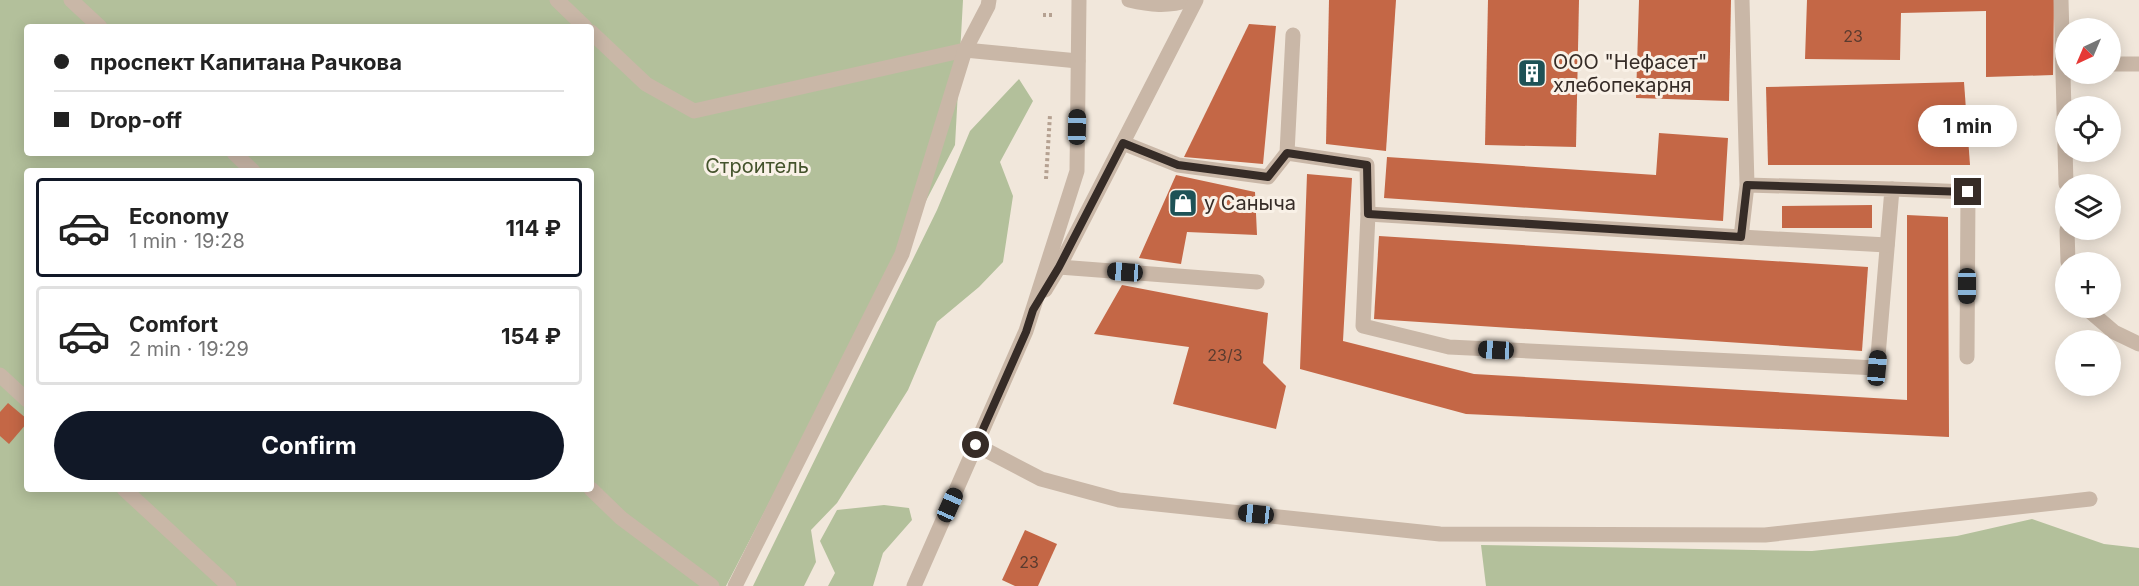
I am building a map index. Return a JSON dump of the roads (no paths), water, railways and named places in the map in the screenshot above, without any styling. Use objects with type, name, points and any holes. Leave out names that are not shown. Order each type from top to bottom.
[{"type":"street","points":[[71,0],[97,24]]},
{"type":"street","points":[[557,0],[582,24]]},
{"type":"street","points":[[735,586],[902,254],[965,50],[989,0]]},
{"type":"street","points":[[914,586],[1026,332],[1077,171],[1079,0]]},
{"type":"street","points":[[1129,0],[1153,5],[1176,4],[1189,0]]},
{"type":"street","points":[[1033,310],[1059,267],[1196,0]]},
{"type":"street","points":[[1741,237],[1747,185],[1742,0]]},
{"type":"street","points":[[2061,0],[2062,18]]},
{"type":"street","points":[[594,35],[646,84],[694,111],[965,50],[1078,61]]},
{"type":"street","points":[[1123,143],[1178,165],[1268,177],[1287,153],[1293,35]]},
{"type":"street","points":[[2121,64],[2139,64]]},
{"type":"street","points":[[2064,84],[2066,174]]},
{"type":"street","points":[[1287,153],[1367,165],[1368,214],[1363,326],[1449,348],[1877,368],[1892,189]]},
{"type":"street","points":[[237,156],[250,168]]},
{"type":"street","points":[[1747,185],[1968,192],[1967,357]]},
{"type":"street","points":[[1368,214],[1887,245]]},
{"type":"street","points":[[1059,267],[1257,282]]},
{"type":"street","points":[[2098,318],[2114,332],[2139,344]]},
{"type":"street","points":[[0,375],[24,397]]},
{"type":"street","points":[[976,445],[1041,479],[1119,500],[1440,534],[1764,535],[2090,499]]},
{"type":"street","points":[[127,492],[229,586]]},
{"type":"street","points":[[594,492],[621,518],[712,586]]},
{"type":"place","name":"ООО \"Нефасет\" хлебопекарня","points":[[1532,73]]},
{"type":"place","name":"у Саныча","points":[[1183,203]]},
{"type":"park label","name":"Строитель","points":[[757,166]]}]
